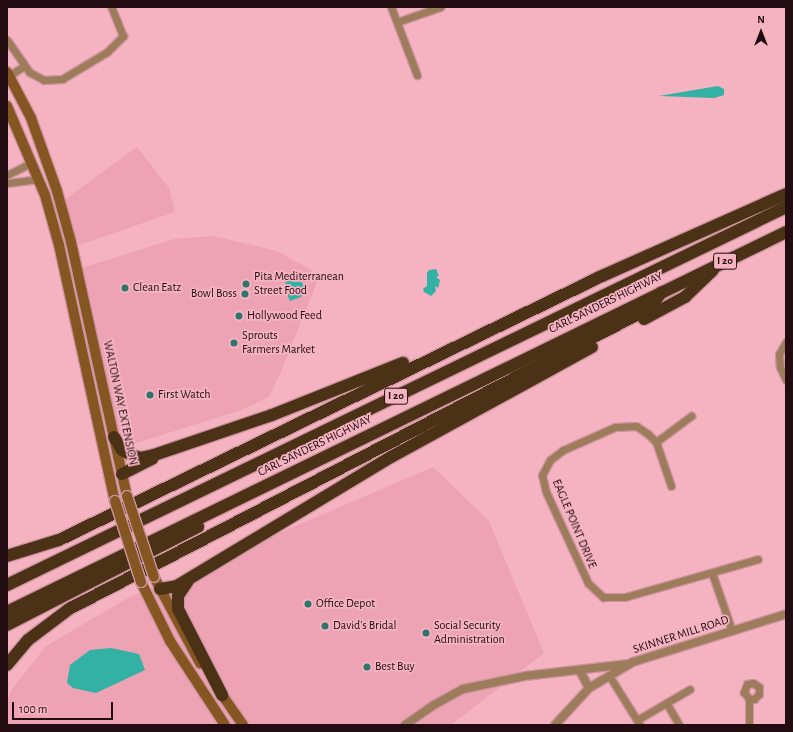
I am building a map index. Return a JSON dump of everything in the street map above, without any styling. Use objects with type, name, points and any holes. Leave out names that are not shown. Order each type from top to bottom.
[{"type":"highway","points":[[7,556],[66,536],[602,276],[786,194]]},
{"type":"highway","name":"CARL SANDERS HIGHWAY","points":[[7,585],[786,206]]},
{"type":"highway","name":"CARL SANDERS HIGHWAY","points":[[7,612],[664,290],[786,232]]},
{"type":"highway","points":[[160,589],[177,586],[391,458],[685,297],[720,263]]},
{"type":"highway","points":[[7,665],[28,640],[69,609],[650,308],[664,290]]},
{"type":"highway","points":[[114,437],[122,450],[140,458],[272,415],[430,351],[451,348]]},
{"type":"highway","points":[[122,474],[143,463],[224,431]]},
{"type":"highway","points":[[7,625],[229,511],[267,484]]},
{"type":"highway","points":[[192,577],[180,590],[178,609],[222,695]]},
{"type":"main road","name":"WALTON WAY EXTENSION","points":[[8,74],[31,118],[50,166],[77,266],[127,496],[154,577],[182,634],[243,725]]},
{"type":"main road","points":[[7,106],[39,179],[64,267],[110,484],[142,584],[170,640],[225,725]]},
{"type":"main road","points":[[64,267],[77,266]]},
{"type":"main road","points":[[110,484],[122,474]]},
{"type":"main road","points":[[142,584],[160,589]]},
{"type":"street","points":[[7,40],[29,72],[44,80],[62,79],[107,52],[123,36],[111,7]]},
{"type":"street","points":[[391,7],[417,75]]},
{"type":"street","points":[[397,22],[440,7]]},
{"type":"street","points":[[8,74],[24,66]]},
{"type":"street","points":[[7,175],[32,162]]},
{"type":"street","points":[[7,183],[39,179]]},
{"type":"street","points":[[786,342],[779,354],[780,367],[786,380]]},
{"type":"street","points":[[671,486],[656,442],[691,416]]},
{"type":"street","name":"EAGLE POINT DRIVE","points":[[656,442],[648,434],[636,426],[615,427],[563,450],[550,460],[544,468],[542,475],[546,492],[588,583],[603,597],[625,597],[758,559]]},
{"type":"street","points":[[712,573],[732,631]]},
{"type":"street","name":"SKINNER MILL ROAD","points":[[555,725],[590,688],[633,662],[786,614]]},
{"type":"street","points":[[405,725],[434,705],[464,689],[525,676],[580,671],[633,662]]},
{"type":"street","points":[[580,671],[590,688]]},
{"type":"street","points":[[610,677],[638,722],[690,688]]},
{"type":"street","points":[[749,699],[749,725]]},
{"type":"street","points":[[667,704],[679,725]]},
{"type":"shaded area","points":[[137,147],[169,188],[175,212],[79,245],[64,200]]},
{"type":"shaded area","points":[[213,236],[277,251],[320,275],[280,374],[269,397],[241,410],[124,447],[118,440],[81,268],[174,239]]},
{"type":"shaded area","points":[[433,467],[489,521],[544,653],[451,725],[7,725],[7,701],[12,689],[46,646],[128,598]]},
{"type":"water","points":[[718,86],[724,89],[724,95],[714,98],[659,96]]},
{"type":"water","points":[[436,269],[439,276],[436,277],[440,280],[438,288],[435,286],[436,291],[431,296],[424,292],[423,289],[427,286],[427,273],[429,270]]},
{"type":"water","points":[[294,274],[303,284],[304,289],[301,297],[290,301],[286,292],[285,278],[286,275]]},
{"type":"water","points":[[111,648],[139,654],[145,670],[96,693],[73,688],[67,683],[70,665],[90,650]]},
{"type":"place","name":"Pita Mediterranean Street Food","points":[[246,284]]},
{"type":"place","name":"Clean Eatz","points":[[125,288]]},
{"type":"place","name":"Bowl Boss","points":[[245,294]]},
{"type":"place","name":"Hollywood Feed","points":[[239,316]]},
{"type":"place","name":"Sprouts Farmers Market","points":[[234,343]]},
{"type":"place","name":"First Watch","points":[[150,395]]},
{"type":"place","name":"Office Depot","points":[[308,604]]},
{"type":"place","name":"David's Bridal","points":[[325,626]]},
{"type":"place","name":"Social Security Administration","points":[[426,633]]},
{"type":"place","name":"Best Buy","points":[[367,667]]}]
